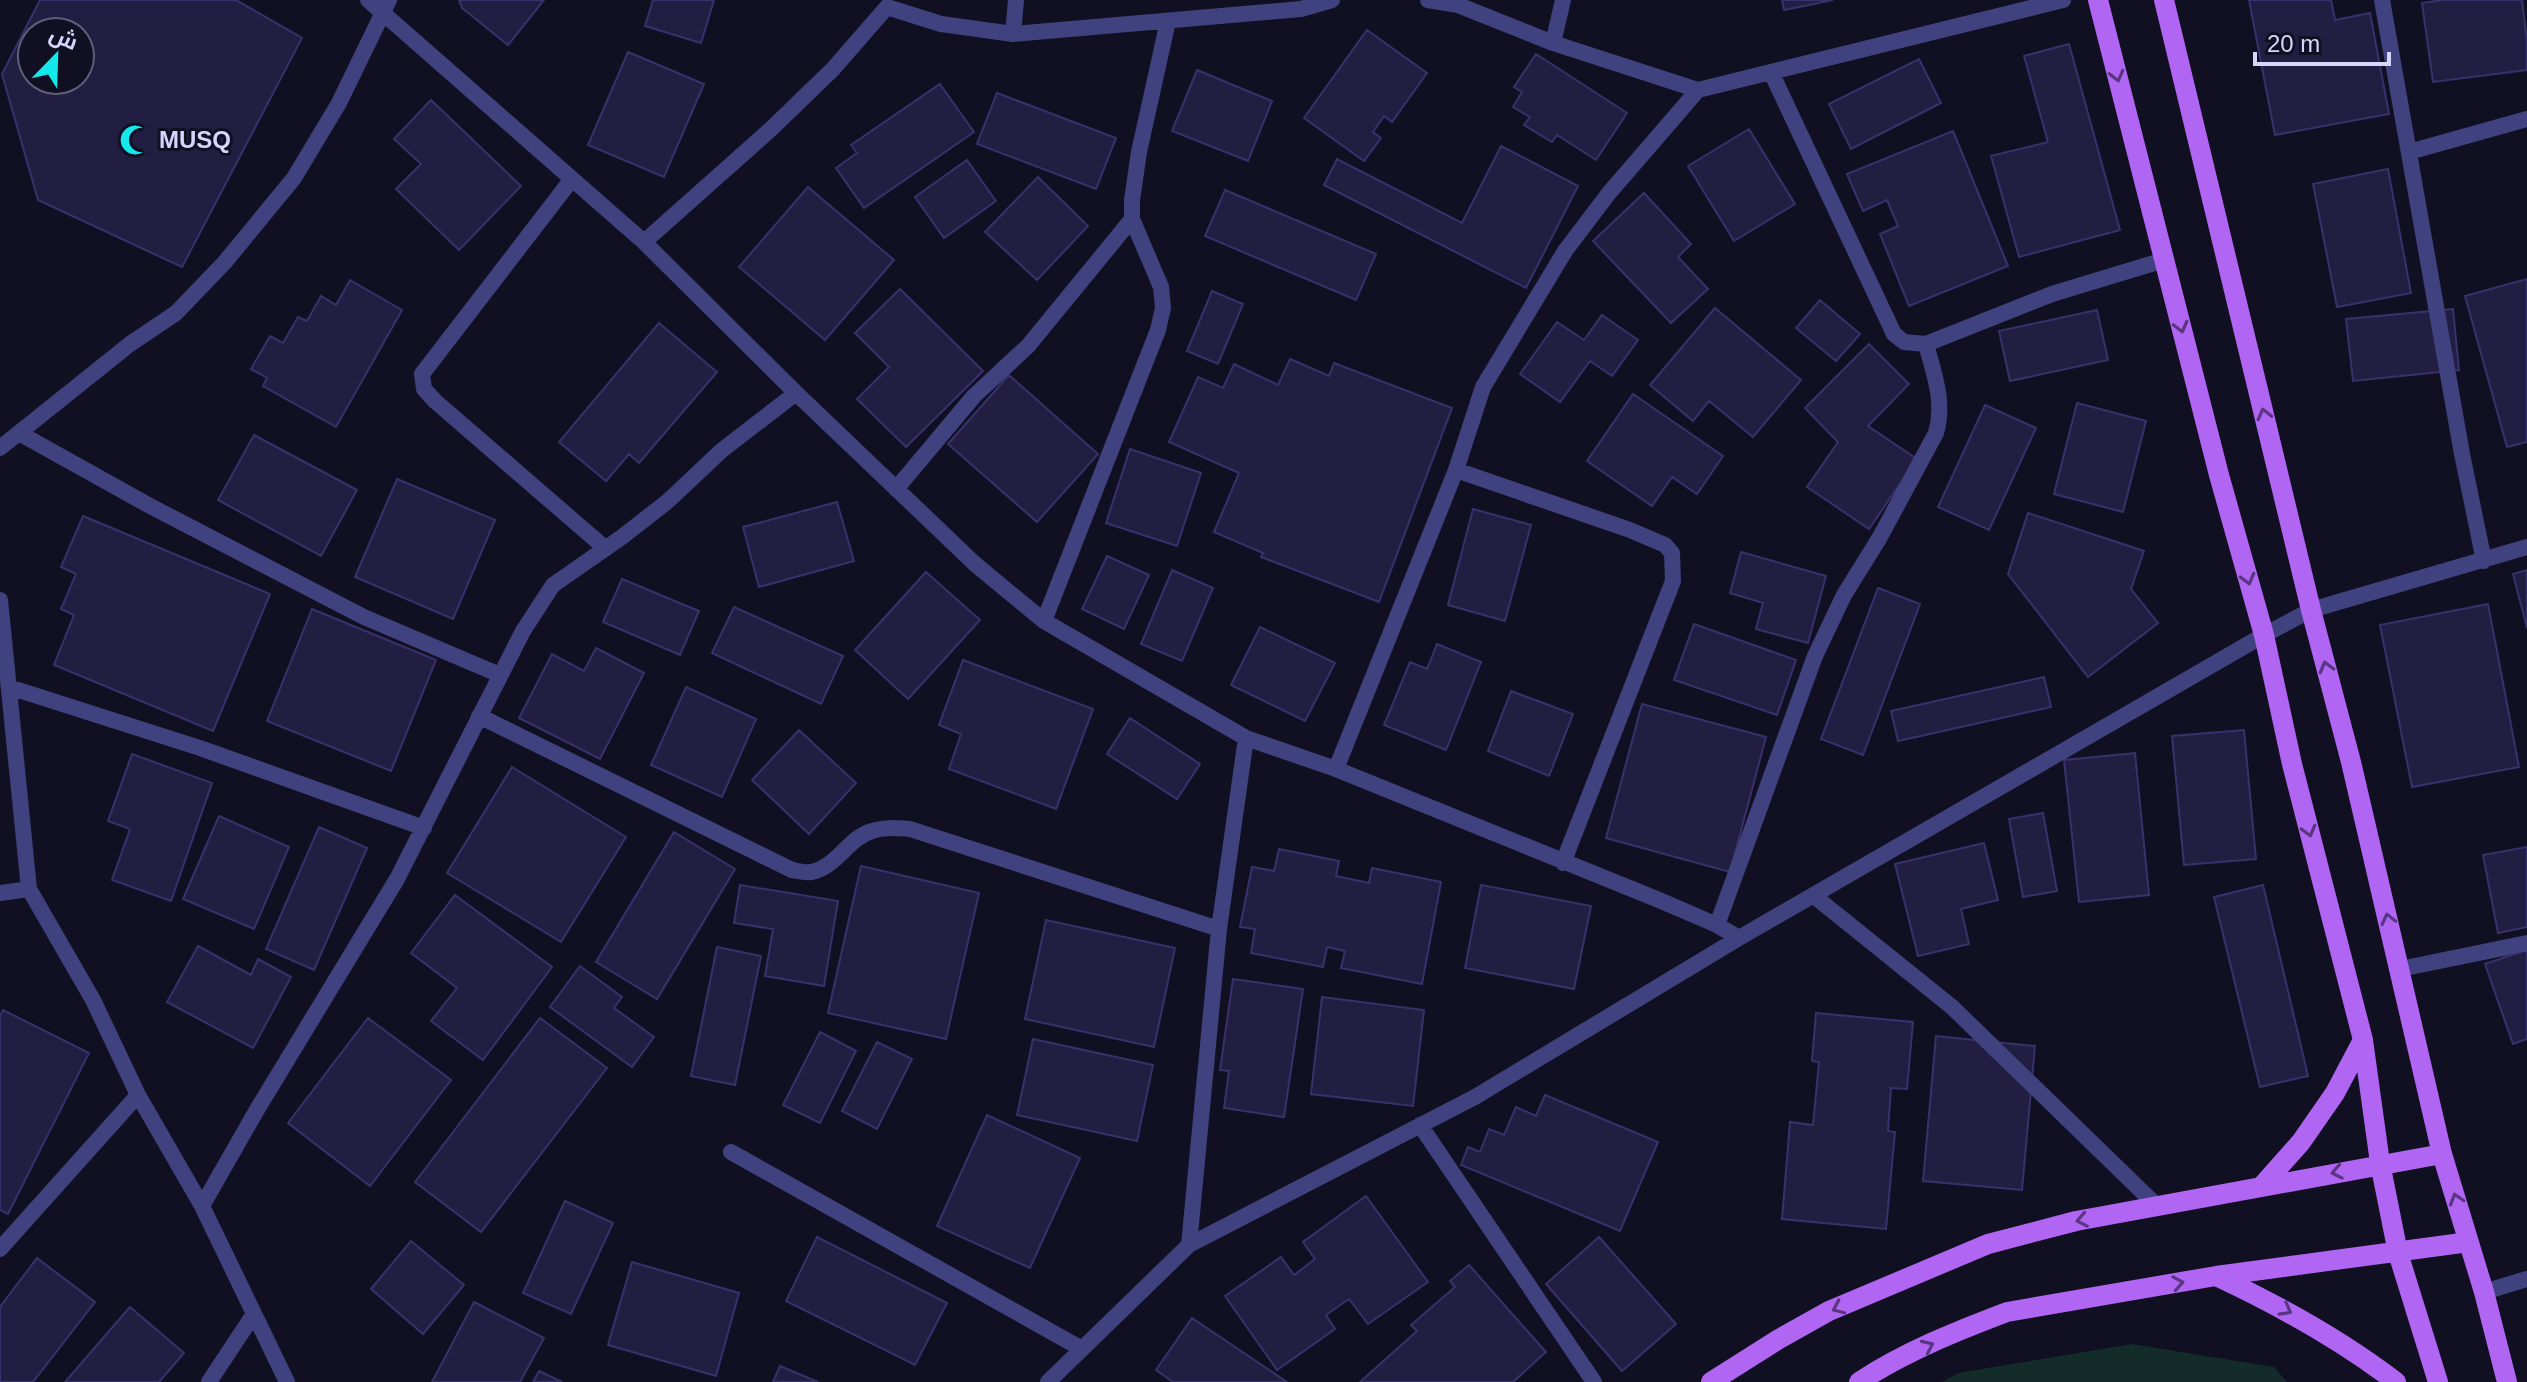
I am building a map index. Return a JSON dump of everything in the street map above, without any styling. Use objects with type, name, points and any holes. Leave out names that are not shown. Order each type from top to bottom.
[{"type":"main road","points":[[2098,0],[2264,635],[2292,764],[2363,1040],[2380,1163],[2398,1253],[2438,1382]]},
{"type":"main road","points":[[2164,0],[2311,610],[2351,762],[2442,1154],[2484,1292],[2507,1382]]},
{"type":"main road","points":[[2261,1187],[2309,1130],[2335,1093],[2363,1040]]},
{"type":"main road","points":[[1711,1382],[1829,1311],[1988,1244],[2076,1221],[2442,1154]]},
{"type":"main road","points":[[1859,1382],[1895,1361],[2007,1312],[2216,1276],[2469,1242]]},
{"type":"main road","points":[[2216,1276],[2267,1299],[2316,1327],[2396,1382]]},
{"type":"street","points":[[368,0],[386,6],[644,242],[975,564],[1044,621],[1246,738],[1336,769],[1717,925],[1739,938]]},
{"type":"street","points":[[1013,34],[1016,0]]},
{"type":"street","points":[[644,242],[822,79],[882,4],[941,24],[1013,34],[1168,21],[1332,0]]},
{"type":"street","points":[[1428,0],[1458,5],[1553,43],[1698,90],[2063,0]]},
{"type":"street","points":[[1553,43],[1563,0]]},
{"type":"street","points":[[2382,0],[2462,454],[2484,561]]},
{"type":"street","points":[[0,448],[130,344],[176,313],[225,262],[294,178],[339,103],[386,6]]},
{"type":"street","points":[[1044,621],[1158,330],[1163,308],[1161,287],[1132,219],[1132,200],[1139,152],[1168,21]]},
{"type":"street","points":[[1771,72],[1894,334],[1904,342],[1926,344],[2052,294],[2164,260]]},
{"type":"street","points":[[1336,769],[1456,470],[1483,387],[1565,251],[1609,193],[1698,90]]},
{"type":"street","points":[[2409,152],[2526,121]]},
{"type":"street","points":[[572,179],[422,374],[424,389],[435,401],[605,548]]},
{"type":"street","points":[[896,489],[974,396],[1028,346],[1132,219]]},
{"type":"street","points":[[1717,925],[1815,656],[1844,595],[1880,537],[1936,433],[1940,420],[1939,390],[1926,344]]},
{"type":"street","points":[[202,1206],[397,879],[523,631],[553,585],[668,501],[721,451],[796,393]]},
{"type":"street","points":[[19,433],[150,506],[364,617],[500,675]]},
{"type":"street","points":[[1456,470],[1630,530],[1665,545],[1672,553],[1673,581],[1563,863]]},
{"type":"street","points":[[1048,1382],[1189,1245],[1488,1090],[1739,938],[2264,635],[2311,610],[2527,547]]},
{"type":"street","points":[[0,600],[29,889],[93,1000],[138,1095],[202,1206],[287,1382]]},
{"type":"street","points":[[9,687],[200,748],[424,828]]},
{"type":"street","points":[[479,716],[792,870],[810,873],[829,864],[852,842],[870,831],[910,829],[1219,929]]},
{"type":"street","points":[[1189,1245],[1219,929],[1246,738]]},
{"type":"street","points":[[0,893],[29,889]]},
{"type":"street","points":[[1814,896],[1952,1007],[2158,1207]]},
{"type":"street","points":[[2400,969],[2527,943]]},
{"type":"street","points":[[0,1249],[138,1095]]},
{"type":"street","points":[[1420,1125],[1594,1382]]},
{"type":"street","points":[[731,1152],[1082,1349]]},
{"type":"street","points":[[2484,1292],[2527,1279]]},
{"type":"street","points":[[209,1382],[254,1314]]},
{"type":"green space","points":[[2132,1344],[2274,1367],[2287,1382],[1942,1382],[1959,1373]]},
{"type":"building","name":"MUSQ","points":[[40,0],[236,0],[302,38],[182,267],[38,200],[2,74],[16,47],[16,96],[96,96],[96,16],[32,16]]},
{"type":"building","points":[[459,0],[544,0],[508,45],[462,8]]},
{"type":"building","points":[[653,0],[714,0],[701,43],[645,26]]},
{"type":"building","points":[[1782,0],[1833,0],[1784,10]]},
{"type":"building","points":[[2249,0],[2331,0],[2335,20],[2370,13],[2389,114],[2275,135]]},
{"type":"building","points":[[2522,0],[2527,70],[2433,82],[2422,3]]},
{"type":"building","points":[[1367,30],[1427,73],[1392,122],[1384,116],[1373,132],[1381,138],[1364,161],[1304,118]]},
{"type":"building","points":[[2069,44],[2120,230],[2019,257],[1991,156],[2048,142],[2024,56]]},
{"type":"building","points":[[628,52],[704,84],[664,177],[588,145]]},
{"type":"building","points":[[1536,54],[1627,113],[1596,160],[1557,135],[1552,142],[1524,125],[1530,117],[1513,107],[1522,92],[1514,87]]},
{"type":"building","points":[[1919,59],[1941,103],[1851,149],[1829,104]]},
{"type":"building","points":[[1197,70],[1272,101],[1248,161],[1172,131]]},
{"type":"building","points":[[940,84],[974,132],[864,208],[836,168],[857,153],[851,145]]},
{"type":"building","points":[[997,93],[1116,138],[1096,189],[977,144]]},
{"type":"building","points":[[431,100],[521,186],[459,250],[396,189],[421,164],[394,139]]},
{"type":"building","points":[[1749,129],[1795,204],[1734,241],[1688,166]]},
{"type":"building","points":[[1953,131],[2008,266],[1909,306],[1880,234],[1898,226],[1887,200],[1863,211],[1847,174]]},
{"type":"building","points":[[1501,146],[1578,186],[1526,288],[1324,185],[1337,159],[1462,223]]},
{"type":"building","points":[[967,160],[996,201],[944,238],[915,197]]},
{"type":"building","points":[[2388,169],[2411,293],[2337,307],[2313,184]]},
{"type":"building","points":[[1038,177],[1088,226],[1037,280],[985,232]]},
{"type":"building","points":[[808,187],[894,260],[825,340],[739,267]]},
{"type":"building","points":[[1225,190],[1376,254],[1356,300],[1205,236]]},
{"type":"building","points":[[1644,193],[1691,244],[1678,257],[1708,289],[1671,323],[1593,241]]},
{"type":"building","points":[[2527,279],[2527,442],[2507,447],[2465,296]]},
{"type":"building","points":[[350,280],[402,310],[336,427],[263,386],[267,378],[251,369],[270,336],[283,343],[298,317],[307,321],[321,296],[336,305]]},
{"type":"building","points":[[900,289],[983,371],[906,447],[857,399],[889,367],[855,333]]},
{"type":"building","points":[[1212,291],[1243,304],[1218,364],[1187,351]]},
{"type":"building","points":[[1820,300],[1860,334],[1836,361],[1796,328]]},
{"type":"building","points":[[1715,308],[1801,380],[1753,437],[1709,401],[1693,421],[1650,385]]},
{"type":"building","points":[[2453,309],[2459,370],[2353,381],[2346,319]]},
{"type":"building","points":[[2097,310],[2108,360],[2010,381],[1999,331]]},
{"type":"building","points":[[1602,315],[1638,340],[1612,376],[1590,361],[1560,402],[1520,374],[1557,322],[1584,340]]},
{"type":"building","points":[[659,323],[717,372],[639,463],[629,454],[606,481],[559,442]]},
{"type":"building","points":[[1869,344],[1909,384],[1868,426],[1917,459],[1869,529],[1807,487],[1838,442],[1805,408]]},
{"type":"building","points":[[1290,359],[1329,376],[1334,363],[1452,408],[1379,602],[1261,557],[1263,553],[1214,532],[1239,473],[1169,442],[1198,377],[1223,388],[1234,364],[1278,385]]},
{"type":"building","points":[[1009,375],[1098,454],[1037,522],[948,444]]},
{"type":"building","points":[[1633,394],[1723,456],[1697,494],[1672,477],[1652,506],[1587,461]]},
{"type":"building","points":[[2077,403],[2146,421],[2123,512],[2054,494]]},
{"type":"building","points":[[1985,405],[2036,428],[1989,530],[1938,507]]},
{"type":"building","points":[[254,435],[357,490],[321,556],[218,500]]},
{"type":"building","points":[[1130,449],[1201,473],[1177,546],[1106,523]]},
{"type":"building","points":[[397,479],[495,520],[453,619],[355,577]]},
{"type":"building","points":[[837,502],[854,561],[759,587],[743,527]]},
{"type":"building","points":[[1473,509],[1531,525],[1505,621],[1448,605]]},
{"type":"building","points":[[2028,513],[2144,551],[2131,589],[2158,623],[2088,677],[2008,574]]},
{"type":"building","points":[[83,516],[270,594],[213,731],[54,665],[74,615],[61,609],[76,574],[61,567]]},
{"type":"building","points":[[1741,552],[1826,576],[1808,643],[1756,629],[1763,603],[1730,593]]},
{"type":"building","points":[[1107,556],[1149,575],[1124,629],[1082,609]]},
{"type":"building","points":[[1172,570],[1213,588],[1182,661],[1141,644]]},
{"type":"building","points":[[2527,570],[2527,628],[2513,574]]},
{"type":"building","points":[[926,572],[980,620],[908,699],[855,650]]},
{"type":"building","points":[[622,579],[699,611],[680,655],[603,622]]},
{"type":"building","points":[[1878,588],[1920,604],[1863,755],[1821,739]]},
{"type":"building","points":[[2488,604],[2519,767],[2412,787],[2380,625]]},
{"type":"building","points":[[734,607],[843,656],[821,704],[712,653]]},
{"type":"building","points":[[312,609],[436,660],[391,771],[267,721]]},
{"type":"building","points":[[1694,624],[1796,660],[1777,715],[1674,680]]},
{"type":"building","points":[[1260,627],[1335,663],[1305,721],[1231,685]]},
{"type":"building","points":[[1437,644],[1481,662],[1446,750],[1384,725],[1410,662],[1427,669]]},
{"type":"building","points":[[596,648],[644,673],[600,759],[519,718],[552,654],[584,671]]},
{"type":"building","points":[[963,660],[1093,709],[1056,809],[949,769],[961,734],[939,725]]},
{"type":"building","points":[[2044,677],[2051,707],[1898,741],[1891,711]]},
{"type":"building","points":[[686,687],[756,719],[722,797],[651,765]]},
{"type":"building","points":[[1511,691],[1573,714],[1549,776],[1488,751]]},
{"type":"building","points":[[1642,704],[1766,737],[1730,872],[1606,838]]},
{"type":"building","points":[[1130,718],[1200,764],[1177,799],[1107,754]]},
{"type":"building","points":[[799,730],[856,783],[809,834],[752,780]]},
{"type":"building","points":[[2244,730],[2256,859],[2184,865],[2172,736]]},
{"type":"building","points":[[2135,753],[2149,895],[2079,902],[2064,760]]},
{"type":"building","points":[[132,754],[212,783],[171,901],[112,880],[130,829],[108,821]]},
{"type":"building","points":[[512,767],[626,837],[561,942],[447,873]]},
{"type":"building","points":[[2043,813],[2057,891],[2023,897],[2009,819]]},
{"type":"building","points":[[219,816],[289,847],[254,929],[183,899]]},
{"type":"building","points":[[319,827],[367,848],[314,970],[266,949]]},
{"type":"building","points":[[674,832],[735,869],[657,999],[596,962]]},
{"type":"building","points":[[1984,843],[1998,900],[1961,909],[1969,944],[1918,956],[1895,864]]},
{"type":"building","points":[[2527,847],[2527,927],[2498,933],[2483,855]]},
{"type":"building","points":[[1279,849],[1339,861],[1336,876],[1369,883],[1372,868],[1441,882],[1422,984],[1341,968],[1345,951],[1327,947],[1323,967],[1251,953],[1255,929],[1240,927],[1252,867],[1274,871]]},
{"type":"building","points":[[861,866],[979,893],[946,1039],[828,1013]]},
{"type":"building","points":[[740,885],[838,901],[824,986],[765,976],[773,929],[734,923]]},
{"type":"building","points":[[1481,885],[1591,906],[1574,989],[1465,968]]},
{"type":"building","points":[[2263,885],[2308,1076],[2260,1087],[2214,897]]},
{"type":"building","points":[[455,895],[552,967],[483,1060],[431,1021],[457,988],[411,953]]},
{"type":"building","points":[[1046,920],[1175,948],[1154,1047],[1025,1019]]},
{"type":"building","points":[[198,946],[251,975],[258,959],[291,977],[253,1048],[167,1002]]},
{"type":"building","points":[[717,947],[761,956],[735,1085],[691,1076]]},
{"type":"building","points":[[2527,950],[2527,1039],[2513,1044],[2485,964]]},
{"type":"building","points":[[580,966],[622,997],[614,1008],[654,1037],[632,1067],[550,1007]]},
{"type":"building","points":[[1233,979],[1303,989],[1284,1117],[1224,1108],[1229,1071],[1220,1070]]},
{"type":"building","points":[[1322,997],[1424,1010],[1413,1106],[1311,1094]]},
{"type":"building","points":[[3,1010],[89,1053],[8,1214],[0,1210],[0,1016]]},
{"type":"building","points":[[1816,1013],[1913,1022],[1907,1089],[1891,1088],[1888,1131],[1895,1132],[1886,1229],[1782,1219],[1790,1122],[1813,1125],[1819,1062],[1812,1061]]},
{"type":"building","points":[[368,1018],[451,1080],[370,1186],[288,1123]]},
{"type":"building","points":[[540,1018],[607,1068],[481,1232],[415,1182]]},
{"type":"building","points":[[820,1032],[856,1051],[820,1123],[783,1105]]},
{"type":"building","points":[[1936,1036],[2035,1046],[2022,1190],[1923,1181]]},
{"type":"building","points":[[1033,1039],[1153,1065],[1137,1141],[1017,1115]]},
{"type":"building","points":[[877,1042],[912,1059],[877,1129],[842,1111]]},
{"type":"building","points":[[1545,1095],[1658,1142],[1620,1231],[1461,1165],[1468,1147],[1480,1152],[1489,1129],[1504,1135],[1516,1107],[1536,1116]]},
{"type":"building","points":[[987,1115],[1080,1158],[1030,1268],[937,1226]]},
{"type":"building","points":[[1366,1196],[1428,1282],[1368,1324],[1349,1299],[1326,1315],[1335,1329],[1277,1370],[1225,1296],[1281,1257],[1294,1275],[1315,1259],[1303,1242]]},
{"type":"building","points":[[565,1201],[613,1223],[571,1314],[523,1293]]},
{"type":"building","points":[[817,1237],[947,1303],[915,1365],[786,1301]]},
{"type":"building","points":[[1599,1237],[1676,1324],[1622,1371],[1546,1284]]},
{"type":"building","points":[[411,1241],[464,1285],[423,1334],[371,1289]]},
{"type":"building","points":[[37,1258],[95,1302],[33,1382],[0,1382],[0,1307]]},
{"type":"building","points":[[632,1262],[739,1293],[716,1376],[608,1345]]},
{"type":"building","points":[[1469,1265],[1546,1352],[1513,1382],[1360,1382],[1417,1331],[1411,1325],[1455,1287],[1450,1281]]},
{"type":"building","points":[[474,1302],[544,1338],[520,1382],[432,1382]]},
{"type":"building","points":[[130,1307],[184,1353],[159,1382],[65,1382]]},
{"type":"building","points":[[1192,1318],[1287,1382],[1173,1382],[1156,1370]]},
{"type":"building","points":[[780,1366],[818,1382],[773,1382]]},
{"type":"building","points":[[539,1371],[562,1382],[533,1382]]},
{"type":"place","name":"MUSQ","points":[[135,140]]}]
